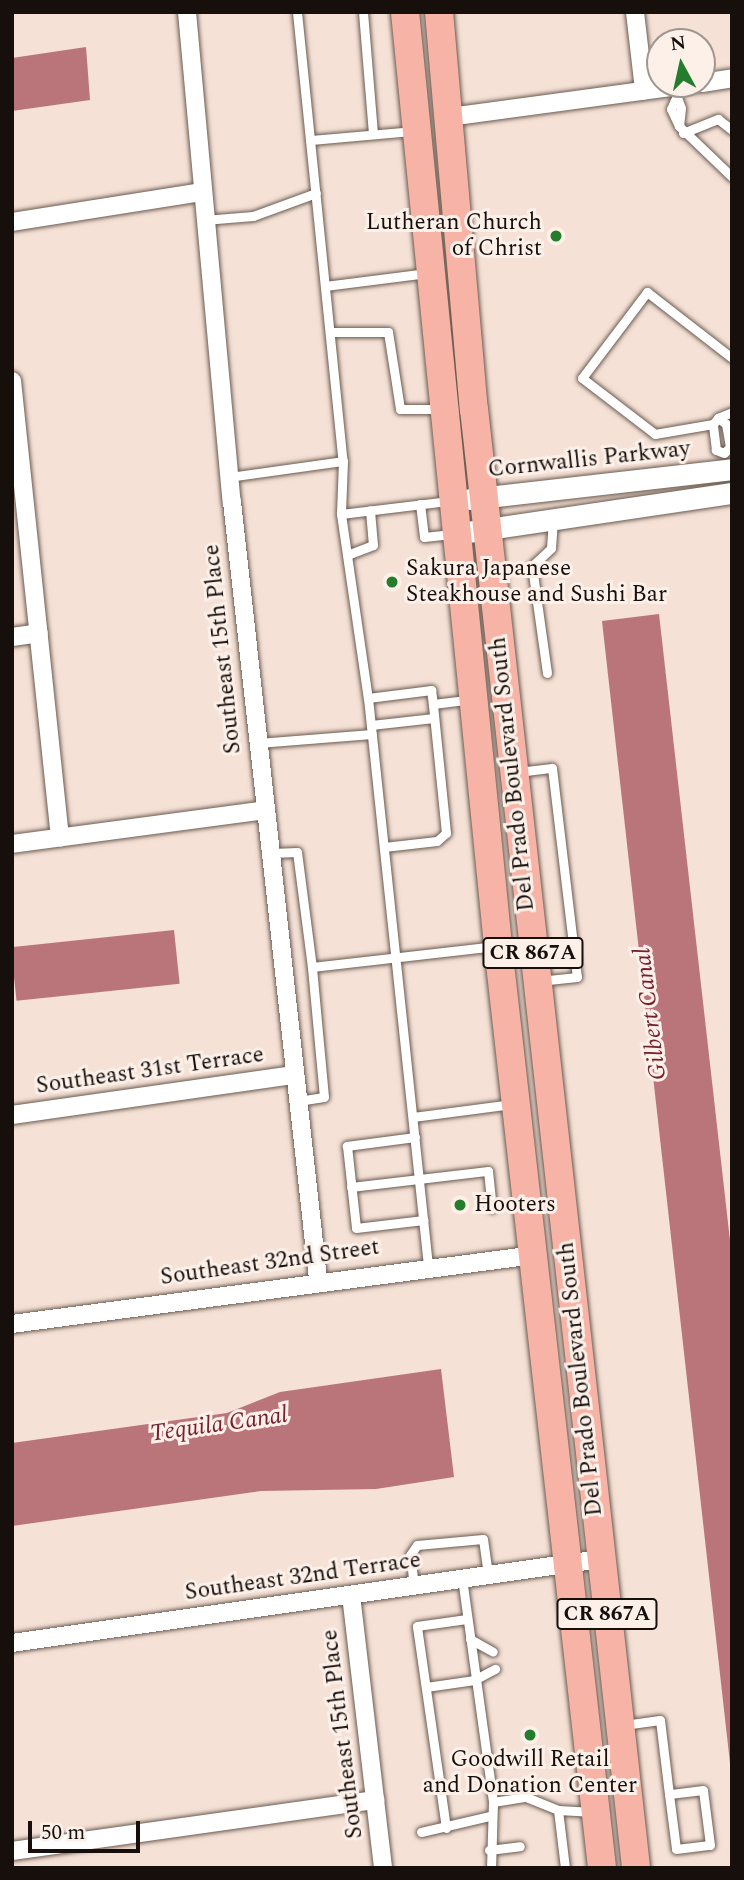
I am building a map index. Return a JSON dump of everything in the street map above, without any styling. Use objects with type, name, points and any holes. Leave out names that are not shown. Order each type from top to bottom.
[{"type":"main road","name":"Del Prado Boulevard South","points":[[439,12],[483,498],[636,1868]]},
{"type":"main road","name":"Del Prado Boulevard South","points":[[406,23],[454,534],[602,1868]]},
{"type":"main road","points":[[406,23],[427,94],[450,117]]},
{"type":"main road","points":[[535,1255],[571,1294]]},
{"type":"street","name":"Southeast 15th Place","points":[[187,12],[229,477],[318,1279]]},
{"type":"street","points":[[450,117],[644,90],[635,12]]},
{"type":"street","points":[[12,222],[202,192]]},
{"type":"street","points":[[12,381],[61,837]]},
{"type":"street","name":"Cornwallis Parkway","points":[[451,501],[727,464]]},
{"type":"street","points":[[454,534],[732,493]]},
{"type":"street","points":[[12,637],[39,633]]},
{"type":"street","points":[[12,844],[266,810]]},
{"type":"street","name":"Southeast 31st Terrace","points":[[12,1115],[294,1075]]},
{"type":"street","name":"Southeast 32nd Street","points":[[12,1324],[318,1279],[535,1255]]},
{"type":"street","name":"Southeast 32nd Terrace","points":[[12,1643],[601,1559]]},
{"type":"street","name":"Southeast 15th Place","points":[[351,1595],[383,1868]]},
{"type":"street","points":[[12,1852],[375,1800]]},
{"type":"lane","points":[[297,12],[344,461],[341,514],[372,729],[428,1266]]},
{"type":"lane","points":[[363,12],[373,134]]},
{"type":"lane","points":[[673,98],[671,109],[681,130],[732,177]]},
{"type":"lane","points":[[681,130],[718,119],[732,130]]},
{"type":"lane","points":[[310,141],[415,131]]},
{"type":"lane","points":[[204,220],[253,216],[316,193]]},
{"type":"lane","points":[[325,286],[429,273]]},
{"type":"lane","points":[[732,358],[647,292],[582,378],[655,434],[715,421],[732,412]]},
{"type":"lane","points":[[330,332],[388,332],[400,410],[442,409]]},
{"type":"lane","points":[[715,421],[726,424],[730,447],[727,464]]},
{"type":"lane","points":[[715,421],[716,450],[727,464]]},
{"type":"lane","points":[[229,477],[344,461]]},
{"type":"lane","points":[[341,514],[451,501]]},
{"type":"lane","points":[[420,504],[424,537],[454,534]]},
{"type":"lane","points":[[347,555],[373,545],[370,510]]},
{"type":"lane","points":[[547,673],[532,566],[551,548],[553,520]]},
{"type":"lane","points":[[368,698],[431,690],[433,704],[446,833],[437,841],[384,847]]},
{"type":"lane","points":[[433,704],[472,699]]},
{"type":"lane","points":[[258,743],[372,729],[434,718]]},
{"type":"lane","points":[[513,772],[552,768],[577,977],[536,982]]},
{"type":"lane","points":[[271,853],[297,852],[312,967],[324,1097],[298,1101]]},
{"type":"lane","points":[[312,967],[498,946]]},
{"type":"lane","points":[[413,1117],[517,1104]]},
{"type":"lane","points":[[415,1136],[346,1146],[356,1228],[424,1220]]},
{"type":"lane","points":[[351,1187],[488,1171],[492,1208]]},
{"type":"lane","points":[[414,1586],[410,1556],[416,1545],[483,1539],[488,1575]]},
{"type":"lane","points":[[462,1578],[492,1802],[489,1850],[491,1868]]},
{"type":"lane","points":[[446,1828],[417,1626],[467,1619]]},
{"type":"lane","points":[[470,1639],[493,1652]]},
{"type":"lane","points":[[426,1687],[474,1680],[495,1669]]},
{"type":"lane","points":[[619,1726],[660,1720],[669,1794],[676,1849],[710,1845],[703,1790],[669,1794]]},
{"type":"lane","points":[[492,1802],[534,1798],[558,1810],[596,1812]]},
{"type":"lane","points":[[558,1810],[565,1868]]},
{"type":"lane","points":[[421,1832],[490,1816]]},
{"type":"lane","points":[[489,1850],[520,1846]]},
{"type":"water","points":[[86,47],[90,100],[12,111],[12,58]]},
{"type":"water","name":"Gilbert Canal","points":[[659,614],[732,1258],[732,1781],[602,621]]},
{"type":"water","points":[[174,930],[180,984],[17,1001],[12,947]]},
{"type":"water","name":"Tequila Canal","points":[[441,1369],[454,1477],[376,1489],[261,1491],[12,1526],[12,1443],[227,1413],[280,1392]]},
{"type":"place","name":"Lutheran Church of Christ","points":[[556,236]]},
{"type":"place","name":"Sakura Japanese Steakhouse and Sushi Bar","points":[[392,582]]},
{"type":"place","name":"Hooters","points":[[460,1205]]},
{"type":"place","name":"Goodwill Retail and Donation Center","points":[[530,1735]]}]
